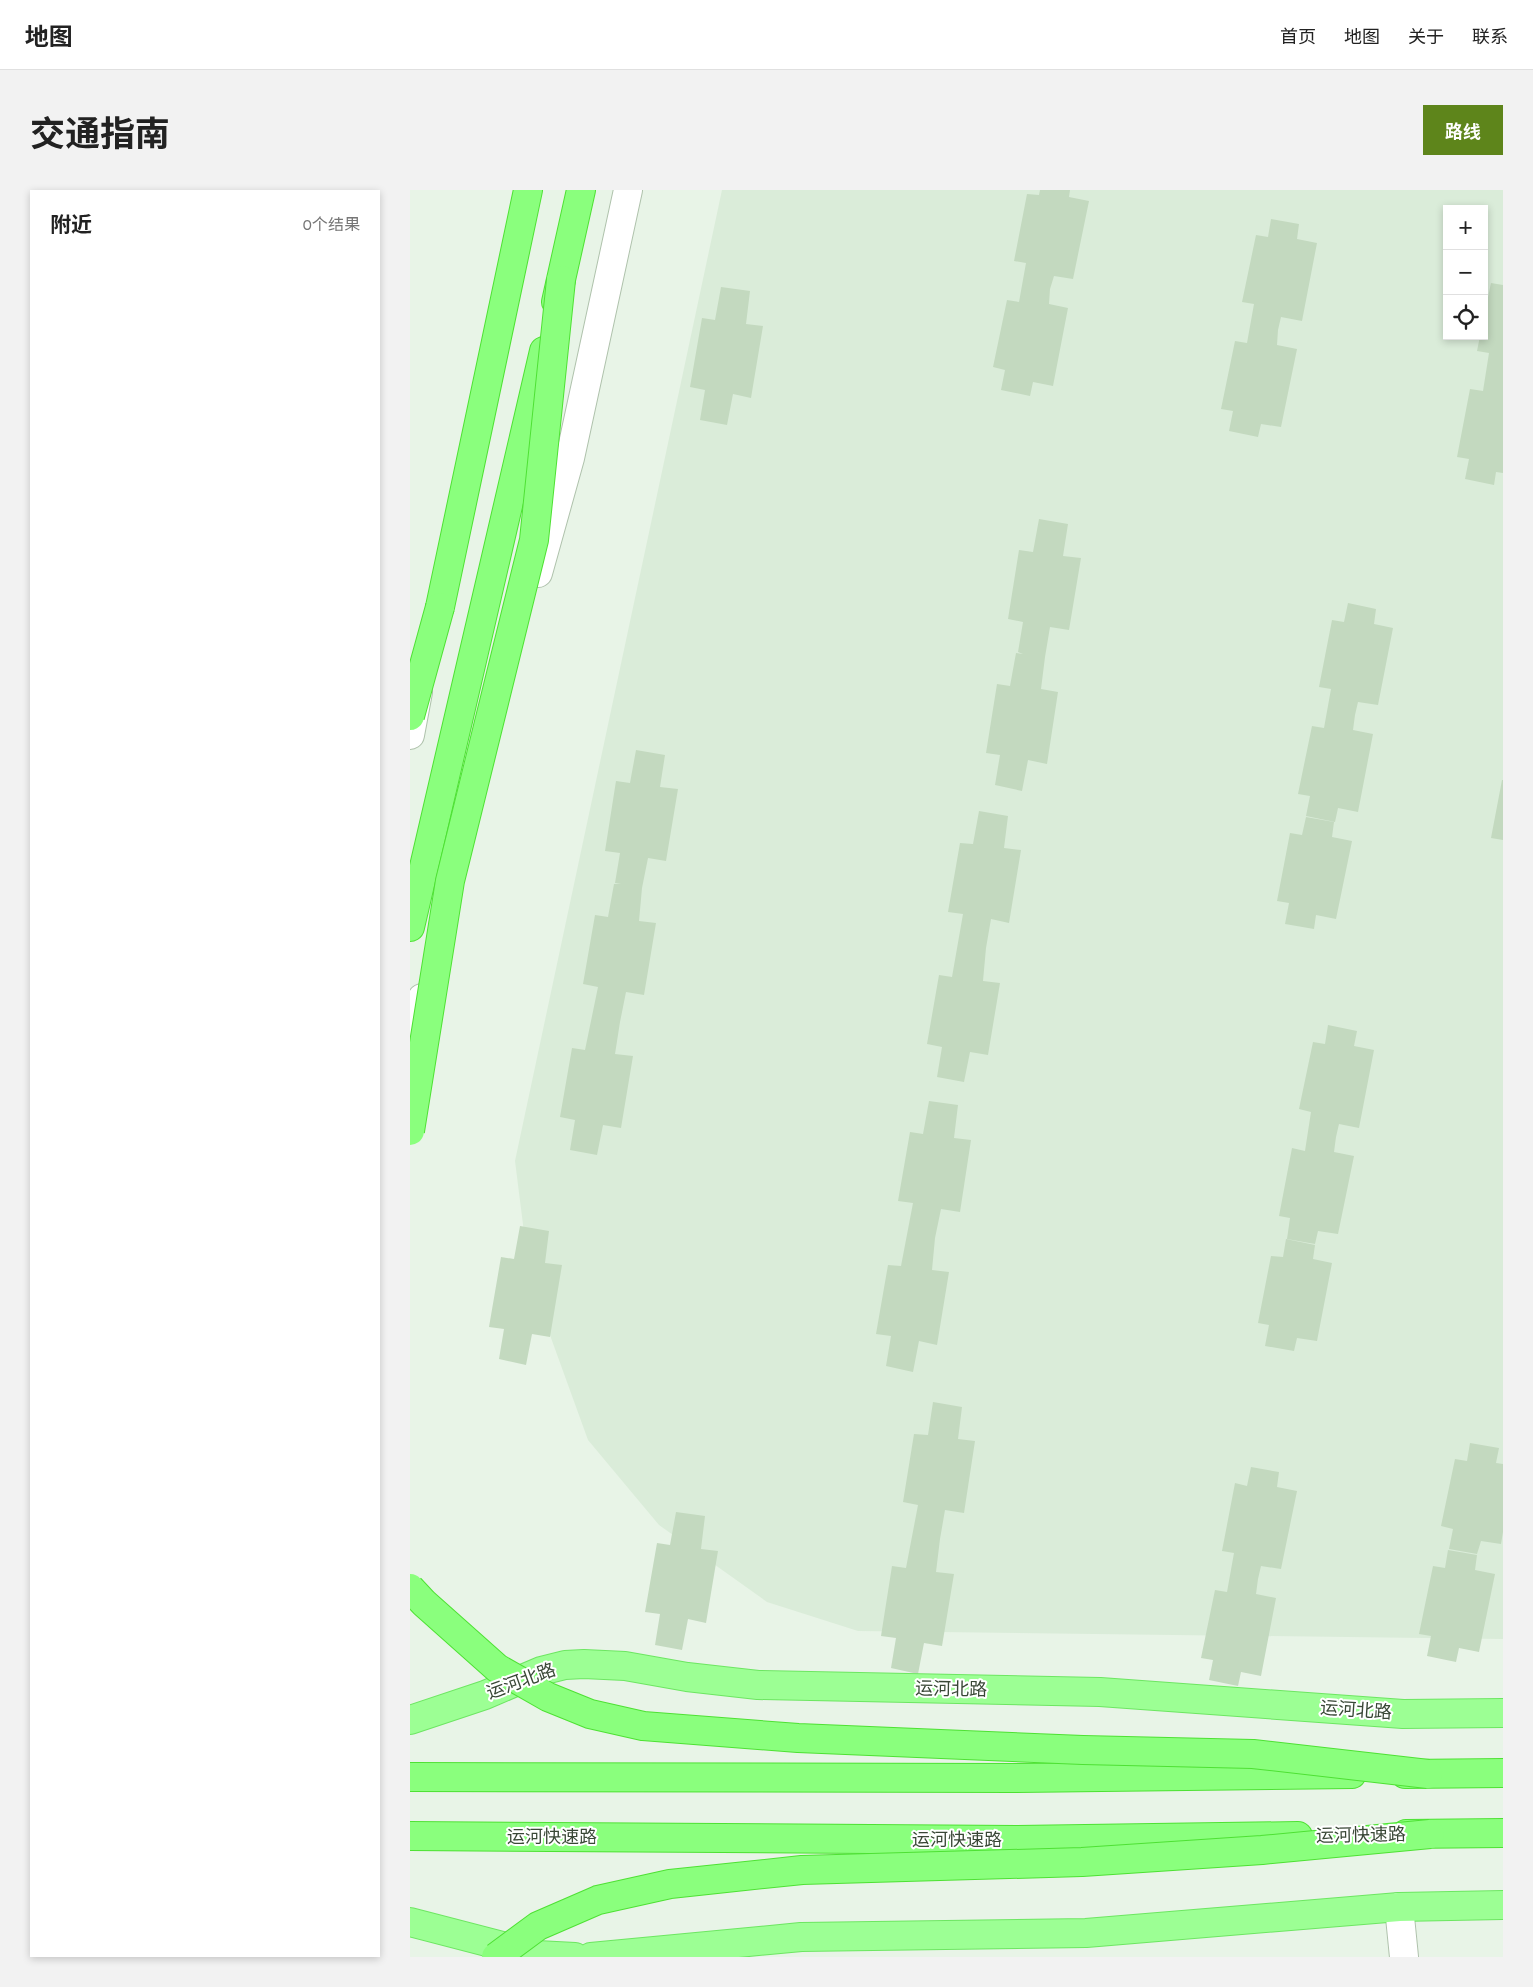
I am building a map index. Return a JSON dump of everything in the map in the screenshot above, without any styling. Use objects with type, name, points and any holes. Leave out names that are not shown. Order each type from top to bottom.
[{"type":"highway","points":[[410,716],[440,607],[528,190]]},
{"type":"highway","points":[[410,927],[581,190]]},
{"type":"highway","points":[[410,1131],[450,881],[534,540],[561,280]]},
{"type":"highway","points":[[410,688],[440,607]]},
{"type":"highway","points":[[410,1588],[424,1603],[497,1668],[548,1697],[590,1714],[643,1726],[798,1738],[1083,1750],[1253,1754],[1428,1774]]},
{"type":"highway","points":[[410,1777],[1027,1778],[1503,1773]]},
{"type":"highway","name":"运河快速路","points":[[410,1836],[1017,1840],[1503,1833]]},
{"type":"highway","points":[[496,1957],[538,1926],[598,1900],[670,1884],[802,1870],[1082,1862],[1262,1850],[1430,1834]]},
{"type":"main road","name":"运河北路","points":[[410,1720],[485,1695],[542,1671],[564,1665],[584,1664],[624,1666],[687,1677],[758,1685],[1100,1692],[1404,1714],[1503,1713]]},
{"type":"main road","points":[[592,1957],[801,1937],[1086,1933],[1399,1907],[1503,1905]]},
{"type":"main road","points":[[410,1922],[537,1955],[575,1957]]},
{"type":"street","points":[[410,735],[516,190]]},
{"type":"street","points":[[410,1040],[570,458],[628,190]]},
{"type":"street","points":[[1399,1907],[1404,1957]]},
{"type":"shaded area","points":[[722,190],[1503,190],[1503,1639],[858,1631],[767,1602],[659,1525],[588,1440],[530,1280],[515,1161]]},
{"type":"building","points":[[1040,190],[1070,190],[1069,197],[1089,201],[1073,279],[1054,276],[1050,289],[1049,304],[1068,308],[1053,386],[1033,382],[1030,396],[1001,390],[1005,370],[993,367],[1007,300],[1019,302],[1026,263],[1014,261],[1027,194],[1039,195]]},
{"type":"building","points":[[1271,219],[1299,224],[1297,239],[1317,243],[1302,321],[1281,317],[1278,330],[1277,345],[1297,349],[1281,427],[1261,424],[1258,437],[1229,431],[1233,411],[1221,409],[1235,341],[1247,343],[1254,304],[1242,302],[1256,235],[1268,237]]},
{"type":"building","points":[[1491,283],[1503,285],[1503,473],[1496,472],[1494,485],[1465,479],[1469,459],[1457,457],[1470,389],[1483,391],[1489,353],[1477,351],[1479,340],[1488,340],[1488,297]]},
{"type":"building","points":[[721,287],[750,291],[746,324],[763,326],[751,398],[733,394],[727,425],[700,420],[705,390],[690,387],[702,318],[715,320]]},
{"type":"building","points":[[1039,519],[1068,524],[1063,556],[1081,558],[1069,630],[1050,627],[1045,657],[1041,689],[1058,692],[1047,764],[1028,760],[1022,791],[995,785],[1000,755],[986,753],[997,684],[1010,686],[1016,653],[1023,654],[1018,652],[1023,622],[1008,619],[1019,550],[1033,552]]},
{"type":"building","points":[[1348,603],[1376,609],[1374,624],[1393,628],[1378,705],[1358,702],[1355,715],[1353,730],[1373,734],[1358,812],[1338,808],[1335,822],[1306,816],[1310,796],[1298,794],[1312,726],[1324,728],[1331,689],[1319,687],[1332,620],[1344,622]]},
{"type":"building","points":[[636,750],[665,755],[660,787],[678,789],[666,861],[648,858],[642,888],[639,921],[656,923],[644,995],[626,992],[620,1022],[615,1054],[633,1056],[621,1128],[603,1125],[597,1155],[570,1150],[575,1120],[560,1117],[572,1048],[585,1050],[598,987],[583,984],[595,915],[608,917],[614,884],[621,884],[615,883],[620,853],[605,851],[616,781],[630,783]]},
{"type":"building","points":[[1503,780],[1503,840],[1491,838]]},
{"type":"building","points":[[979,811],[1008,816],[1004,848],[1021,850],[1009,923],[991,919],[986,948],[983,981],[1000,983],[988,1055],[970,1052],[964,1082],[937,1077],[942,1047],[927,1044],[939,975],[952,977],[963,914],[948,912],[960,843],[973,844]]},
{"type":"building","points":[[1306,817],[1334,822],[1332,837],[1352,841],[1336,919],[1316,915],[1314,929],[1285,924],[1289,903],[1277,901],[1290,833],[1302,835]]},
{"type":"building","points":[[1328,1025],[1357,1031],[1354,1046],[1374,1050],[1359,1128],[1339,1124],[1336,1137],[1334,1152],[1354,1156],[1338,1234],[1318,1231],[1315,1244],[1287,1239],[1290,1218],[1279,1216],[1292,1148],[1305,1151],[1311,1112],[1299,1109],[1313,1042],[1325,1044]]},
{"type":"building","points":[[929,1101],[958,1105],[954,1138],[971,1140],[960,1212],[941,1209],[935,1238],[932,1270],[949,1272],[937,1345],[919,1341],[913,1372],[886,1366],[891,1336],[876,1334],[888,1265],[901,1266],[913,1203],[898,1201],[910,1132],[923,1134]]},
{"type":"building","points":[[520,1226],[549,1231],[545,1263],[562,1265],[550,1337],[532,1334],[526,1365],[499,1359],[504,1329],[489,1327],[501,1257],[514,1259]]},
{"type":"building","points":[[1286,1239],[1315,1245],[1313,1259],[1332,1263],[1317,1341],[1297,1338],[1294,1351],[1265,1346],[1269,1325],[1258,1323],[1271,1256],[1283,1257]]},
{"type":"building","points":[[933,1402],[962,1407],[958,1439],[975,1441],[964,1513],[945,1510],[940,1539],[936,1572],[954,1574],[942,1646],[924,1643],[918,1674],[891,1668],[896,1638],[881,1636],[892,1566],[906,1568],[918,1505],[903,1502],[914,1434],[928,1435]]},
{"type":"building","points":[[1470,1443],[1499,1448],[1496,1463],[1503,1464],[1503,1532],[1501,1544],[1481,1541],[1477,1554],[1449,1549],[1453,1529],[1441,1526],[1455,1459],[1467,1461]]},
{"type":"building","points":[[1251,1467],[1279,1472],[1277,1487],[1297,1491],[1281,1569],[1261,1566],[1258,1579],[1256,1594],[1276,1598],[1261,1676],[1241,1672],[1238,1686],[1209,1680],[1213,1660],[1201,1658],[1215,1590],[1227,1592],[1234,1553],[1222,1551],[1235,1483],[1247,1486]]},
{"type":"building","points":[[676,1512],[705,1516],[701,1549],[718,1551],[706,1623],[688,1619],[682,1650],[655,1645],[660,1614],[645,1612],[657,1543],[670,1545]]},
{"type":"building","points":[[1448,1550],[1477,1555],[1475,1570],[1495,1574],[1479,1652],[1459,1648],[1456,1662],[1427,1656],[1431,1636],[1419,1634],[1433,1566],[1445,1568]]}]
